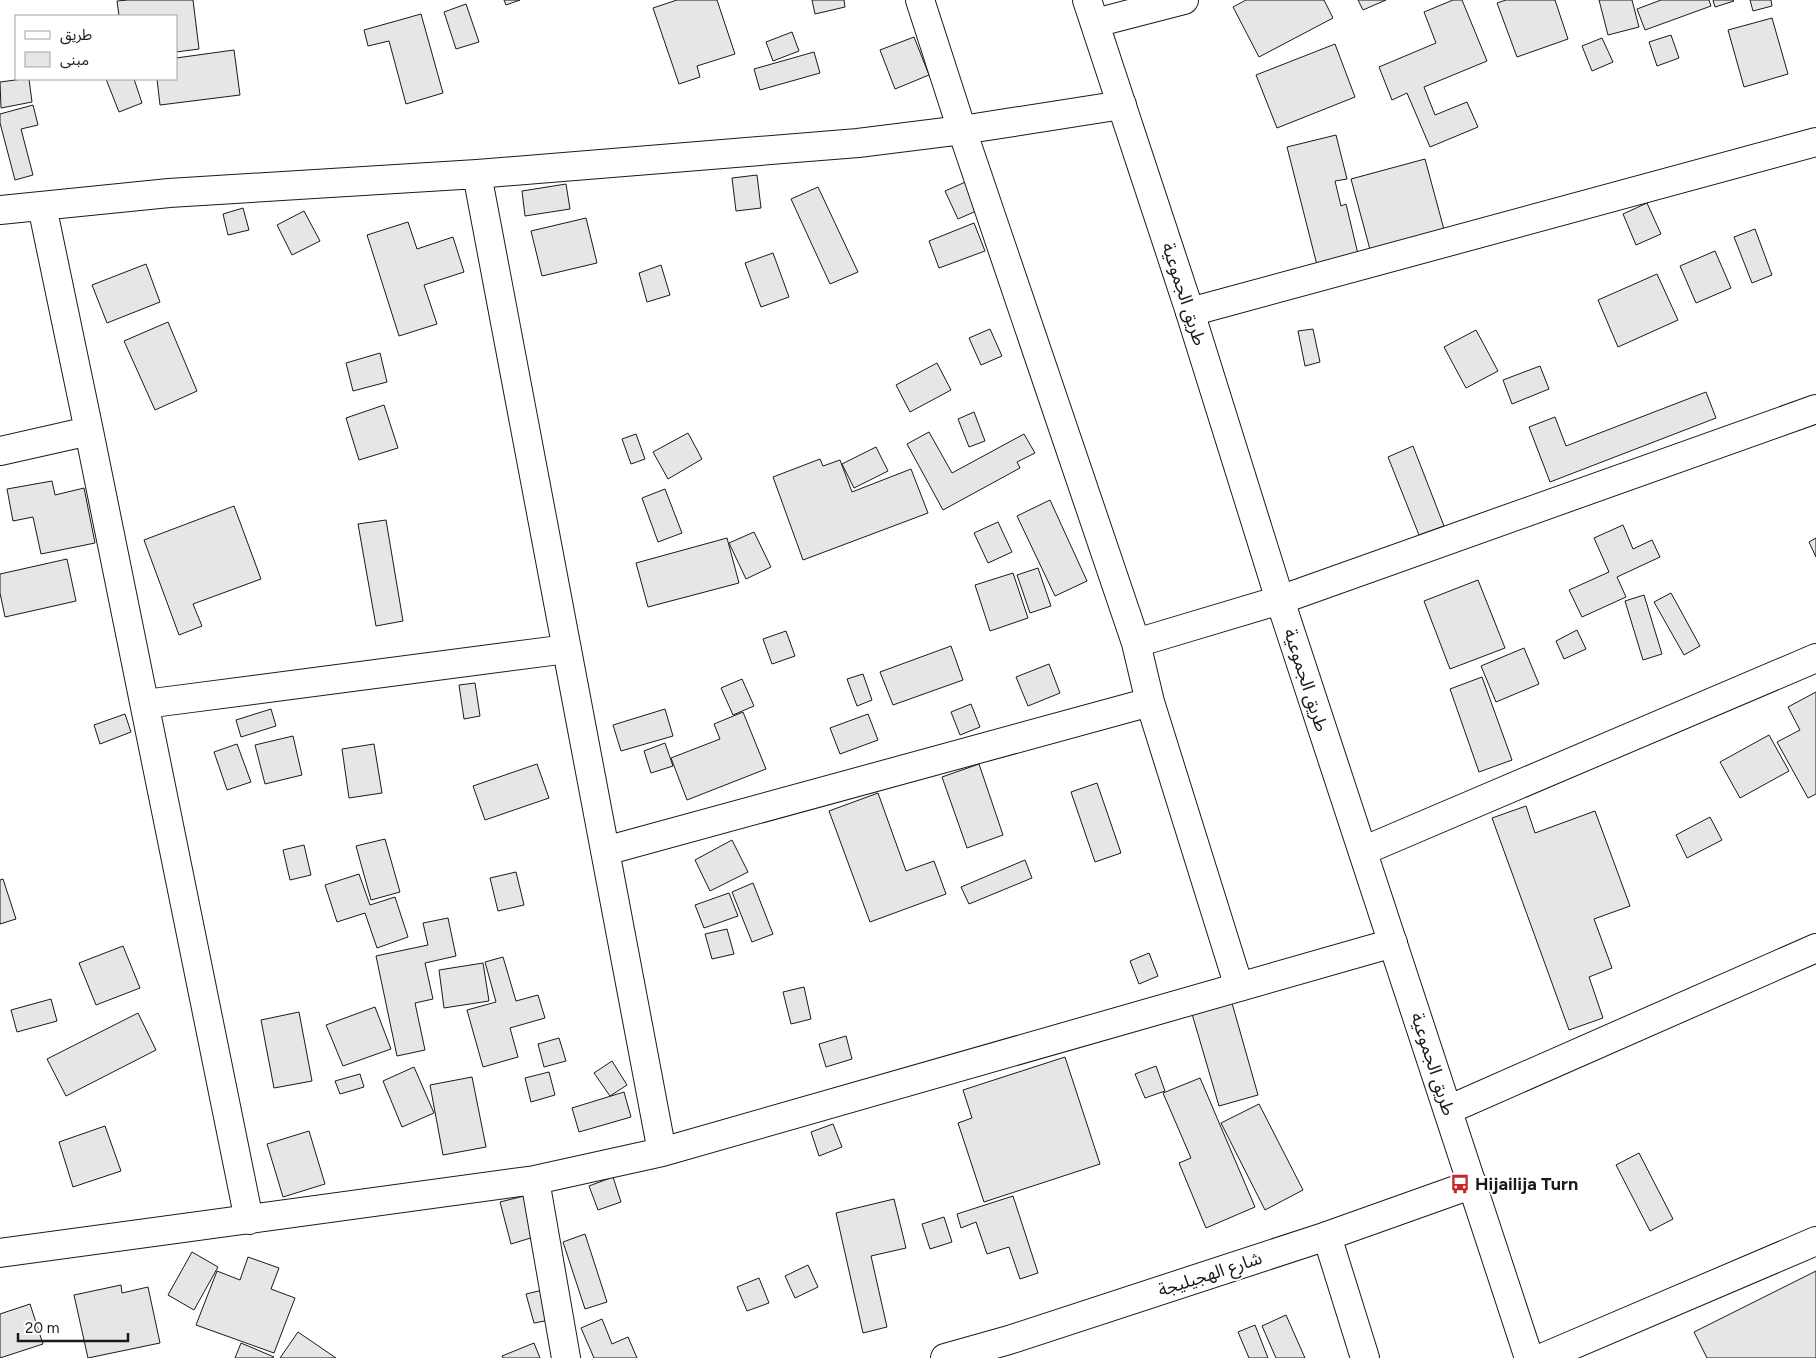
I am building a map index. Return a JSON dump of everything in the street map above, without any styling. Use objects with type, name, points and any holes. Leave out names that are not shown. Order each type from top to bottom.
[{"type":"street","points":[[920,0],[962,130],[1136,643],[1150,702],[1240,987]]},
{"type":"street","points":[[1091,12],[1184,0]]},
{"type":"street","name":"طريق الجموعية","points":[[1091,12],[1190,312],[1280,600],[1529,1358]]},
{"type":"street","points":[[0,210],[169,193],[477,174],[858,143],[962,130],[1122,105]]},
{"type":"street","points":[[1190,312],[1816,142]]},
{"type":"street","points":[[477,174],[662,1152]]},
{"type":"street","points":[[42,206],[249,1220]]},
{"type":"street","points":[[1136,643],[1280,600],[1816,409]]},
{"type":"street","points":[[0,452],[89,430]]},
{"type":"street","points":[[145,704],[567,649]]},
{"type":"street","points":[[1363,851],[1816,658]]},
{"type":"street","points":[[605,851],[1150,702]]},
{"type":"street","points":[[0,1253],[534,1180],[662,1152],[1393,943]]},
{"type":"street","points":[[1448,1110],[1816,948]]},
{"type":"street","points":[[534,1180],[566,1358]]},
{"type":"street","name":"شارع الهجيليجة","points":[[945,1358],[1009,1340],[1328,1236],[1473,1184]]},
{"type":"street","points":[[1328,1236],[1365,1358]]},
{"type":"street","points":[[1542,1358],[1816,1241]]},
{"type":"building","points":[[193,0],[199,49],[178,52],[178,15],[119,15],[117,1]]},
{"type":"building","points":[[504,0],[520,0],[506,5]]},
{"type":"building","points":[[677,0],[717,0],[735,54],[697,66],[700,77],[679,84],[653,8]]},
{"type":"building","points":[[812,0],[844,0],[845,7],[815,14]]},
{"type":"building","points":[[1246,0],[1324,0],[1333,18],[1259,57],[1233,7]]},
{"type":"building","points":[[1358,0],[1386,0],[1363,10]]},
{"type":"building","points":[[1453,0],[1462,0],[1487,61],[1424,87],[1435,115],[1467,102],[1478,127],[1430,147],[1407,93],[1392,100],[1379,67],[1436,43],[1424,12]]},
{"type":"building","points":[[1506,0],[1555,0],[1568,39],[1517,57],[1497,3]]},
{"type":"building","points":[[1599,0],[1632,0],[1639,27],[1608,35]]},
{"type":"building","points":[[1661,0],[1709,0],[1711,6],[1645,30],[1637,9]]},
{"type":"building","points":[[1713,0],[1733,0],[1734,1],[1715,7]]},
{"type":"building","points":[[1750,0],[1771,0],[1772,6],[1753,11]]},
{"type":"building","points":[[466,4],[479,42],[456,49],[444,12]]},
{"type":"building","points":[[421,14],[443,93],[406,104],[389,41],[368,46],[364,30]]},
{"type":"building","points":[[1772,18],[1788,74],[1744,87],[1728,30]]},
{"type":"building","points":[[792,32],[799,51],[773,61],[766,42]]},
{"type":"building","points":[[1671,35],[1679,58],[1657,66],[1649,42]]},
{"type":"building","points":[[914,37],[929,75],[895,89],[880,50]]},
{"type":"building","points":[[1602,38],[1613,62],[1592,71],[1582,46]]},
{"type":"building","points":[[1335,44],[1355,97],[1277,128],[1256,75]]},
{"type":"building","points":[[234,50],[240,95],[160,105],[157,80],[178,80],[178,58]]},
{"type":"building","points":[[814,52],[820,73],[760,90],[754,69]]},
{"type":"building","points":[[29,80],[32,102],[1,108],[0,82]]},
{"type":"building","points":[[106,80],[134,80],[142,103],[119,112]]},
{"type":"building","points":[[33,105],[38,125],[21,129],[33,175],[15,180],[0,123],[0,114]]},
{"type":"building","points":[[1336,135],[1347,179],[1335,181],[1341,206],[1346,204],[1358,254],[1317,265],[1287,147]]},
{"type":"building","points":[[1425,159],[1446,237],[1372,257],[1351,179]]},
{"type":"building","points":[[757,175],[761,208],[736,211],[732,178]]},
{"type":"building","points":[[970,180],[983,208],[958,219],[945,191]]},
{"type":"building","points":[[566,184],[570,209],[525,216],[522,191]]},
{"type":"building","points":[[818,187],[858,272],[830,284],[791,199]]},
{"type":"building","points":[[1647,203],[1661,234],[1636,245],[1623,214]]},
{"type":"building","points":[[243,208],[249,230],[228,235],[223,214]]},
{"type":"building","points":[[304,211],[320,241],[292,255],[277,225]]},
{"type":"building","points":[[586,218],[597,263],[542,276],[531,231]]},
{"type":"building","points":[[408,222],[417,249],[453,237],[464,272],[424,285],[437,324],[399,336],[367,235]]},
{"type":"building","points":[[974,223],[985,251],[939,268],[929,241]]},
{"type":"building","points":[[1755,229],[1772,275],[1752,283],[1734,237]]},
{"type":"building","points":[[1715,251],[1731,288],[1696,303],[1680,266]]},
{"type":"building","points":[[773,253],[789,297],[761,307],[745,263]]},
{"type":"building","points":[[146,264],[160,302],[107,323],[92,285]]},
{"type":"building","points":[[661,265],[670,295],[647,302],[639,273]]},
{"type":"building","points":[[1657,274],[1678,320],[1618,347],[1598,300]]},
{"type":"building","points":[[168,322],[197,391],[155,410],[124,341]]},
{"type":"building","points":[[990,329],[1002,356],[981,365],[969,338]]},
{"type":"building","points":[[1313,329],[1320,362],[1305,366],[1298,331]]},
{"type":"building","points":[[1476,330],[1498,371],[1466,388],[1444,347]]},
{"type":"building","points":[[380,353],[387,382],[353,391],[346,363]]},
{"type":"building","points":[[937,363],[951,390],[910,412],[896,385]]},
{"type":"building","points":[[1540,366],[1549,389],[1512,404],[1503,380]]},
{"type":"building","points":[[1706,392],[1716,418],[1550,482],[1529,427],[1555,417],[1566,446]]},
{"type":"building","points":[[384,405],[398,448],[359,460],[346,418]]},
{"type":"building","points":[[974,412],[985,441],[969,447],[958,419]]},
{"type":"building","points":[[929,432],[952,473],[1024,434],[1035,453],[1017,462],[1020,468],[943,510],[907,444]]},
{"type":"building","points":[[688,433],[702,459],[668,479],[653,452]]},
{"type":"building","points":[[636,434],[645,459],[631,464],[622,439]]},
{"type":"building","points":[[1413,446],[1444,526],[1419,535],[1388,457]]},
{"type":"building","points":[[876,447],[888,471],[854,488],[842,464]]},
{"type":"building","points":[[820,459],[823,466],[840,460],[852,492],[911,469],[928,513],[803,560],[773,477]]},
{"type":"building","points":[[52,481],[55,495],[84,488],[95,543],[41,554],[33,517],[13,521],[7,489]]},
{"type":"building","points":[[665,489],[682,533],[658,542],[642,498]]},
{"type":"building","points":[[1050,500],[1087,581],[1055,596],[1017,516]]},
{"type":"building","points":[[234,506],[261,579],[193,604],[202,626],[179,635],[144,540]]},
{"type":"building","points":[[386,520],[403,621],[376,626],[358,524]]},
{"type":"building","points":[[998,522],[1012,552],[988,563],[974,533]]},
{"type":"building","points":[[1623,525],[1633,549],[1652,540],[1660,557],[1617,577],[1626,597],[1582,617],[1569,590],[1609,572],[1594,538]]},
{"type":"building","points":[[754,532],[771,567],[746,579],[729,543]]},
{"type":"building","points":[[727,538],[739,583],[648,607],[636,563]]},
{"type":"building","points":[[1816,538],[1816,557],[1809,542]]},
{"type":"building","points":[[67,559],[76,601],[5,617],[0,593],[0,574]]},
{"type":"building","points":[[1038,568],[1051,606],[1030,613],[1017,575]]},
{"type":"building","points":[[1013,573],[1028,618],[990,631],[975,585]]},
{"type":"building","points":[[1478,580],[1505,648],[1450,669],[1424,601]]},
{"type":"building","points":[[1671,593],[1700,646],[1684,655],[1654,602]]},
{"type":"building","points":[[1644,595],[1662,654],[1643,660],[1625,601]]},
{"type":"building","points":[[1577,630],[1586,649],[1564,659],[1556,641]]},
{"type":"building","points":[[786,631],[795,656],[772,664],[763,639]]},
{"type":"building","points":[[951,646],[963,680],[893,705],[880,672]]},
{"type":"building","points":[[1524,648],[1539,684],[1496,702],[1481,666]]},
{"type":"building","points":[[1049,664],[1060,693],[1028,706],[1016,677]]},
{"type":"building","points":[[863,674],[872,700],[857,706],[847,679]]},
{"type":"building","points":[[1482,677],[1512,760],[1479,772],[1450,689]]},
{"type":"building","points":[[742,679],[754,706],[733,715],[721,688]]},
{"type":"building","points":[[475,683],[480,716],[464,719],[459,685]]},
{"type":"building","points":[[1816,692],[1816,794],[1808,798],[1777,742],[1800,730],[1788,707]]},
{"type":"building","points":[[971,704],[980,727],[960,735],[951,712]]},
{"type":"building","points":[[271,709],[276,726],[241,737],[236,720]]},
{"type":"building","points":[[665,709],[673,736],[621,751],[613,725]]},
{"type":"building","points":[[743,712],[766,769],[687,800],[671,758],[720,739],[714,724]]},
{"type":"building","points":[[125,714],[131,732],[100,744],[94,725]]},
{"type":"building","points":[[868,714],[878,740],[840,754],[830,728]]},
{"type":"building","points":[[1769,735],[1789,771],[1740,798],[1720,762]]},
{"type":"building","points":[[293,736],[302,775],[265,784],[255,745]]},
{"type":"building","points":[[665,743],[673,766],[651,773],[644,751]]},
{"type":"building","points":[[237,744],[251,782],[227,790],[214,752]]},
{"type":"building","points":[[374,744],[382,793],[349,798],[342,749]]},
{"type":"building","points":[[537,764],[549,798],[485,820],[473,786]]},
{"type":"building","points":[[979,764],[1003,835],[967,848],[942,777]]},
{"type":"building","points":[[1097,783],[1121,853],[1095,862],[1071,792]]},
{"type":"building","points":[[878,793],[906,871],[934,861],[946,894],[870,922],[829,811]]},
{"type":"building","points":[[1526,806],[1535,833],[1595,811],[1630,906],[1594,919],[1612,968],[1589,977],[1603,1018],[1569,1030],[1492,818]]},
{"type":"building","points":[[1710,817],[1722,840],[1687,858],[1676,835]]},
{"type":"building","points":[[385,839],[400,892],[371,900],[356,846]]},
{"type":"building","points":[[732,840],[748,872],[710,891],[695,860]]},
{"type":"building","points":[[304,845],[311,875],[290,880],[283,850]]},
{"type":"building","points":[[1025,860],[1032,878],[969,904],[961,887]]},
{"type":"building","points":[[516,872],[524,905],[498,911],[490,878]]},
{"type":"building","points":[[359,874],[370,905],[395,897],[408,937],[377,948],[365,913],[337,922],[325,885]]},
{"type":"building","points":[[3,879],[16,919],[0,924],[0,880]]},
{"type":"building","points":[[753,883],[773,934],[752,942],[732,892]]},
{"type":"building","points":[[729,893],[738,916],[704,928],[695,905]]},
{"type":"building","points":[[448,918],[456,956],[425,963],[433,999],[415,1003],[425,1050],[397,1056],[376,956],[428,945],[423,923]]},
{"type":"building","points":[[727,929],[734,954],[712,959],[705,934]]},
{"type":"building","points":[[123,946],[140,988],[96,1005],[79,963]]},
{"type":"building","points":[[1149,953],[1158,976],[1139,984],[1130,961]]},
{"type":"building","points":[[503,957],[516,1001],[538,995],[545,1018],[510,1028],[518,1057],[483,1067],[467,1010],[496,1002],[485,962]]},
{"type":"building","points":[[483,963],[489,1001],[444,1008],[439,970]]},
{"type":"building","points":[[804,987],[811,1019],[791,1024],[783,992]]},
{"type":"building","points":[[1230,996],[1258,1095],[1219,1106],[1190,1007]]},
{"type":"building","points":[[51,999],[57,1021],[17,1032],[11,1010]]},
{"type":"building","points":[[375,1007],[391,1049],[343,1066],[326,1025]]},
{"type":"building","points":[[299,1012],[312,1081],[274,1088],[261,1020]]},
{"type":"building","points":[[138,1013],[156,1050],[66,1096],[47,1059]]},
{"type":"building","points":[[846,1036],[852,1059],[826,1067],[819,1044]]},
{"type":"building","points":[[559,1038],[566,1061],[544,1067],[538,1044]]},
{"type":"building","points":[[1065,1057],[1100,1164],[984,1202],[958,1123],[972,1118],[963,1090]]},
{"type":"building","points":[[612,1061],[627,1085],[610,1096],[594,1073]]},
{"type":"building","points":[[1156,1066],[1165,1091],[1145,1098],[1135,1074]]},
{"type":"building","points":[[414,1067],[434,1113],[402,1127],[383,1081]]},
{"type":"building","points":[[549,1072],[555,1095],[531,1102],[525,1078]]},
{"type":"building","points":[[360,1074],[364,1087],[340,1094],[335,1081]]},
{"type":"building","points":[[472,1077],[486,1147],[443,1155],[430,1085]]},
{"type":"building","points":[[1200,1078],[1255,1207],[1206,1228],[1179,1163],[1191,1158],[1163,1093]]},
{"type":"building","points":[[624,1092],[631,1117],[579,1132],[572,1108]]},
{"type":"building","points":[[1259,1104],[1303,1190],[1265,1210],[1221,1123]]},
{"type":"building","points":[[833,1124],[842,1147],[819,1156],[811,1132]]},
{"type":"building","points":[[105,1126],[121,1171],[73,1187],[59,1142]]},
{"type":"building","points":[[309,1131],[325,1184],[283,1197],[267,1144]]},
{"type":"building","points":[[1639,1153],[1673,1219],[1650,1231],[1616,1165]]},
{"type":"building","points":[[613,1177],[621,1202],[598,1210],[589,1186]]},
{"type":"building","points":[[524,1196],[534,1237],[511,1244],[500,1202]]},
{"type":"building","points":[[1013,1196],[1038,1273],[1020,1279],[1009,1247],[987,1254],[976,1222],[961,1228],[957,1214]]},
{"type":"building","points":[[894,1199],[906,1248],[871,1256],[887,1327],[863,1333],[836,1213]]},
{"type":"building","points":[[944,1217],[952,1242],[930,1249],[922,1224]]},
{"type":"building","points":[[585,1234],[607,1302],[585,1309],[563,1242]]},
{"type":"building","points":[[192,1252],[218,1267],[194,1310],[168,1295]]},
{"type":"building","points":[[248,1257],[279,1268],[271,1289],[295,1298],[274,1353],[196,1325],[217,1271],[240,1280]]},
{"type":"building","points":[[808,1265],[818,1287],[795,1298],[785,1276]]},
{"type":"building","points":[[1816,1271],[1816,1358],[1707,1358],[1694,1332]]},
{"type":"building","points":[[759,1278],[769,1303],[747,1311],[737,1287]]},
{"type":"building","points":[[121,1285],[122,1293],[148,1287],[160,1343],[88,1358],[74,1295]]},
{"type":"building","points":[[543,1290],[550,1320],[534,1323],[526,1294]]},
{"type":"building","points":[[30,1304],[43,1344],[0,1358],[0,1314]]},
{"type":"building","points":[[1286,1315],[1305,1358],[1276,1358],[1262,1326]]},
{"type":"building","points":[[602,1319],[612,1344],[628,1337],[637,1358],[594,1358],[581,1328]]},
{"type":"building","points":[[1255,1325],[1268,1358],[1249,1358],[1238,1332]]},
{"type":"building","points":[[298,1332],[336,1358],[280,1358]]},
{"type":"building","points":[[241,1343],[274,1357],[235,1358]]},
{"type":"building","points":[[534,1343],[540,1358],[503,1358],[502,1356]]},
{"type":"place","name":"Hijailija Turn","points":[[1460,1184]]}]
